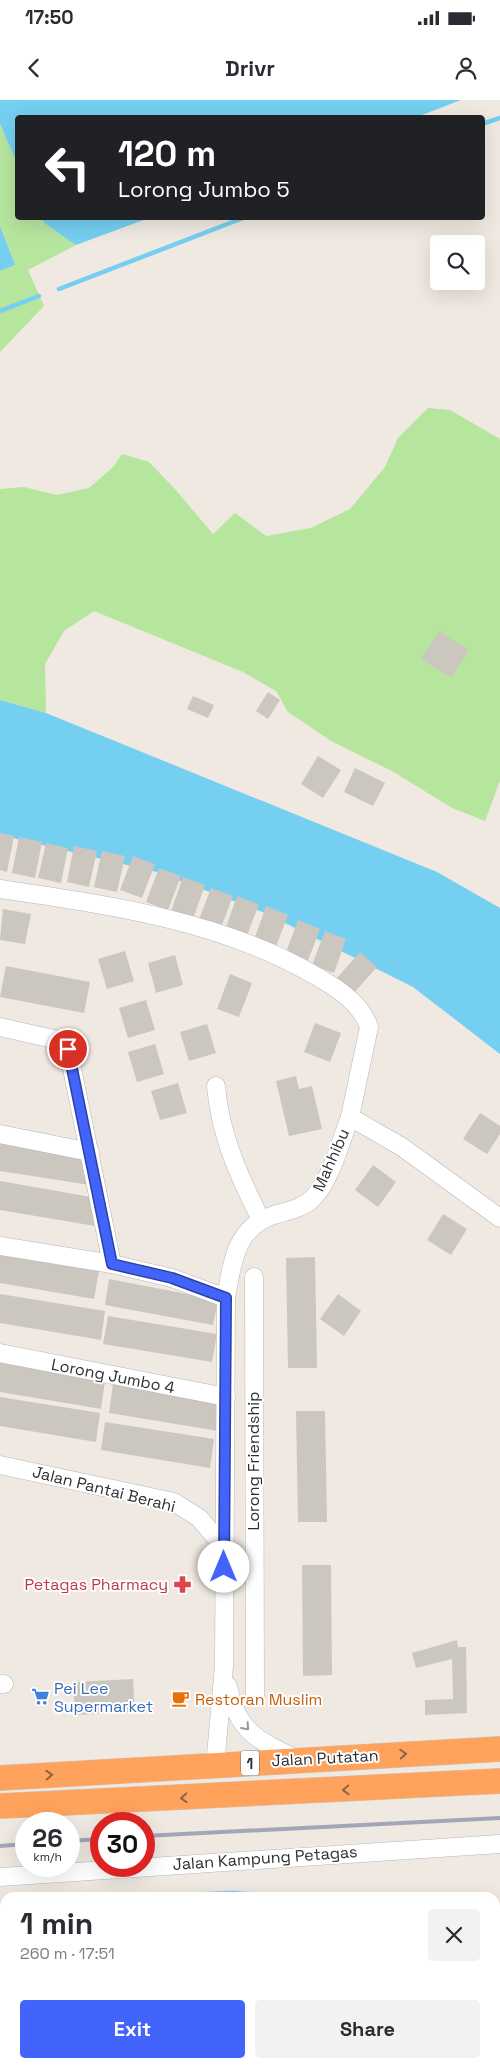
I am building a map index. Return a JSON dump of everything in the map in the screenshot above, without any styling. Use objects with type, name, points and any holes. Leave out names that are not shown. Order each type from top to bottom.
[{"type":"highway","name":"Jalan Putatan","points":[[0,1778],[500,1748]]},
{"type":"highway","name":"Jalan Putatan","points":[[0,1806],[500,1781]]},
{"type":"highway","points":[[470,1783],[500,1787]]},
{"type":"street","points":[[0,889],[121,908],[181,922],[275,954],[331,985],[358,1006],[366,1017],[369,1027],[350,1117]]},
{"type":"street","points":[[0,1027],[58,1040],[64,1044],[70,1055],[112,1264]]},
{"type":"street","points":[[216,1086],[218,1113],[227,1147],[261,1220]]},
{"type":"street","name":"Mahhibu","points":[[224,1547],[226,1305],[234,1252],[239,1242],[261,1220],[305,1205],[320,1191],[350,1117],[402,1147],[500,1218]]},
{"type":"street","points":[[0,1134],[90,1152]]},
{"type":"street","points":[[0,1246],[112,1264],[172,1278],[226,1305],[253,1315]]},
{"type":"street","name":"Lorong Friendship","points":[[254,1277],[256,1697]]},
{"type":"street","name":"Lorong Jumbo 4","points":[[0,1353],[226,1397]]},
{"type":"street","name":"Jalan Pantai Berahi","points":[[0,1465],[174,1502],[198,1518],[224,1547]]},
{"type":"street","points":[[215,1766],[224,1666],[224,1547]]},
{"type":"street","points":[[224,1666],[231,1703],[247,1731],[264,1744],[298,1760]]},
{"type":"street","name":"Jalan Kampung Petagas","points":[[0,1876],[500,1844]]},
{"type":"green space","points":[[0,124],[15,158],[15,220],[43,220],[44,223],[76,245],[28,270],[44,306],[0,352],[0,271],[15,265],[0,226]]},
{"type":"green space","points":[[428,408],[450,410],[500,439],[500,781],[485,821],[452,808],[392,771],[331,741],[288,712],[276,691],[243,672],[94,611],[64,631],[45,664],[46,713],[0,700],[0,489],[24,487],[57,495],[89,488],[113,467],[122,454],[149,462],[213,534],[235,513],[266,536],[311,528],[350,509],[385,467],[398,438]]},
{"type":"water","points":[[0,100],[461,100],[422,115],[15,115],[15,158],[0,124]]},
{"type":"water","points":[[43,220],[144,220],[76,245],[44,223]]},
{"type":"water","points":[[0,226],[15,265],[0,271]]},
{"type":"water","points":[[0,700],[46,713],[437,872],[500,908],[500,1054],[413,987],[265,913],[157,872],[0,835]]},
{"type":"building","points":[[439,631],[469,650],[451,678],[421,659]]},
{"type":"building","points":[[268,692],[280,700],[268,719],[256,711]]},
{"type":"building","points":[[193,696],[214,705],[208,718],[187,709]]},
{"type":"building","points":[[318,756],[341,770],[323,798],[301,784]]},
{"type":"building","points":[[355,768],[385,783],[373,806],[344,792]]},
{"type":"building","points":[[0,833],[14,836],[7,872],[0,870]]},
{"type":"building","points":[[19,837],[42,842],[35,878],[12,873]]},
{"type":"building","points":[[46,843],[68,848],[61,883],[38,878]]},
{"type":"building","points":[[74,846],[97,851],[89,887],[67,882]]},
{"type":"building","points":[[102,851],[125,856],[117,892],[94,887]]},
{"type":"building","points":[[133,856],[155,864],[142,898],[120,890]]},
{"type":"building","points":[[159,868],[181,876],[168,910],[146,902]]},
{"type":"building","points":[[183,877],[205,885],[193,919],[171,911]]},
{"type":"building","points":[[211,888],[233,896],[220,930],[198,922]]},
{"type":"building","points":[[237,896],[259,904],[246,938],[225,930]]},
{"type":"building","points":[[266,906],[288,915],[275,949],[254,940]]},
{"type":"building","points":[[3,909],[31,914],[25,944],[0,940]]},
{"type":"building","points":[[298,920],[320,929],[307,963],[285,955]]},
{"type":"building","points":[[325,931],[346,939],[334,973],[312,965]]},
{"type":"building","points":[[125,951],[134,981],[107,989],[98,959]]},
{"type":"building","points":[[360,952],[377,967],[353,994],[336,979]]},
{"type":"building","points":[[175,955],[183,985],[156,993],[148,963]]},
{"type":"building","points":[[6,966],[90,982],[84,1013],[0,997]]},
{"type":"building","points":[[230,974],[252,983],[239,1017],[217,1009]]},
{"type":"building","points":[[146,1000],[155,1030],[128,1038],[119,1008]]},
{"type":"building","points":[[315,1023],[341,1033],[330,1062],[304,1052]]},
{"type":"building","points":[[207,1024],[216,1053],[189,1061],[180,1032]]},
{"type":"building","points":[[155,1044],[164,1074],[137,1082],[128,1052]]},
{"type":"building","points":[[296,1076],[299,1089],[312,1086],[322,1129],[289,1136],[276,1081]]},
{"type":"building","points":[[178,1083],[187,1113],[160,1120],[151,1091]]},
{"type":"building","points":[[480,1113],[500,1126],[500,1134],[487,1154],[463,1139]]},
{"type":"building","points":[[0,1142],[84,1158],[90,1185],[0,1171]]},
{"type":"building","points":[[373,1165],[396,1182],[378,1207],[355,1190]]},
{"type":"building","points":[[0,1181],[91,1197],[95,1226],[0,1210]]},
{"type":"building","points":[[443,1214],[467,1229],[451,1255],[427,1240]]},
{"type":"building","points":[[0,1254],[99,1270],[94,1299],[0,1283]]},
{"type":"building","points":[[315,1257],[317,1368],[288,1368],[286,1258]]},
{"type":"building","points":[[109,1279],[218,1300],[213,1325],[105,1305]]},
{"type":"building","points":[[0,1294],[105,1311],[101,1340],[0,1323]]},
{"type":"building","points":[[338,1294],[361,1311],[344,1336],[320,1319]]},
{"type":"building","points":[[108,1316],[217,1334],[212,1362],[103,1344]]},
{"type":"building","points":[[0,1363],[105,1380],[101,1409],[0,1392]]},
{"type":"building","points":[[113,1384],[222,1402],[218,1431],[109,1413]]},
{"type":"building","points":[[0,1397],[100,1413],[96,1442],[0,1426]]},
{"type":"building","points":[[296,1411],[325,1411],[327,1522],[298,1522]]},
{"type":"building","points":[[105,1422],[214,1439],[210,1468],[101,1450]]},
{"type":"building","points":[[302,1565],[331,1565],[332,1675],[303,1676]]},
{"type":"building","points":[[457,1640],[458,1647],[466,1647],[467,1713],[425,1715],[425,1700],[453,1699],[452,1659],[416,1668],[412,1653]]},
{"type":"building","points":[[133,1679],[135,1712],[75,1715],[73,1682]]},
{"type":"waterway","points":[[485,123],[500,118]]},
{"type":"waterway","points":[[59,289],[238,220]]},
{"type":"waterway","points":[[0,311],[39,296]]},
{"type":"railway","points":[[155,1835],[500,1818]]},
{"type":"railway","points":[[80,1840],[90,1840]]},
{"type":"railway","points":[[0,1846],[15,1845]]},
{"type":"place","name":"Petagas Pharmacy","points":[[182,1584]]},
{"type":"place","name":"Pei Lee Supermarket","points":[[40,1697]]},
{"type":"place","name":"Restoran Muslim","points":[[181,1699]]},
{"type":"route","points":[[68,1049],[112,1264],[172,1278],[226,1298],[224,1567]]}]
